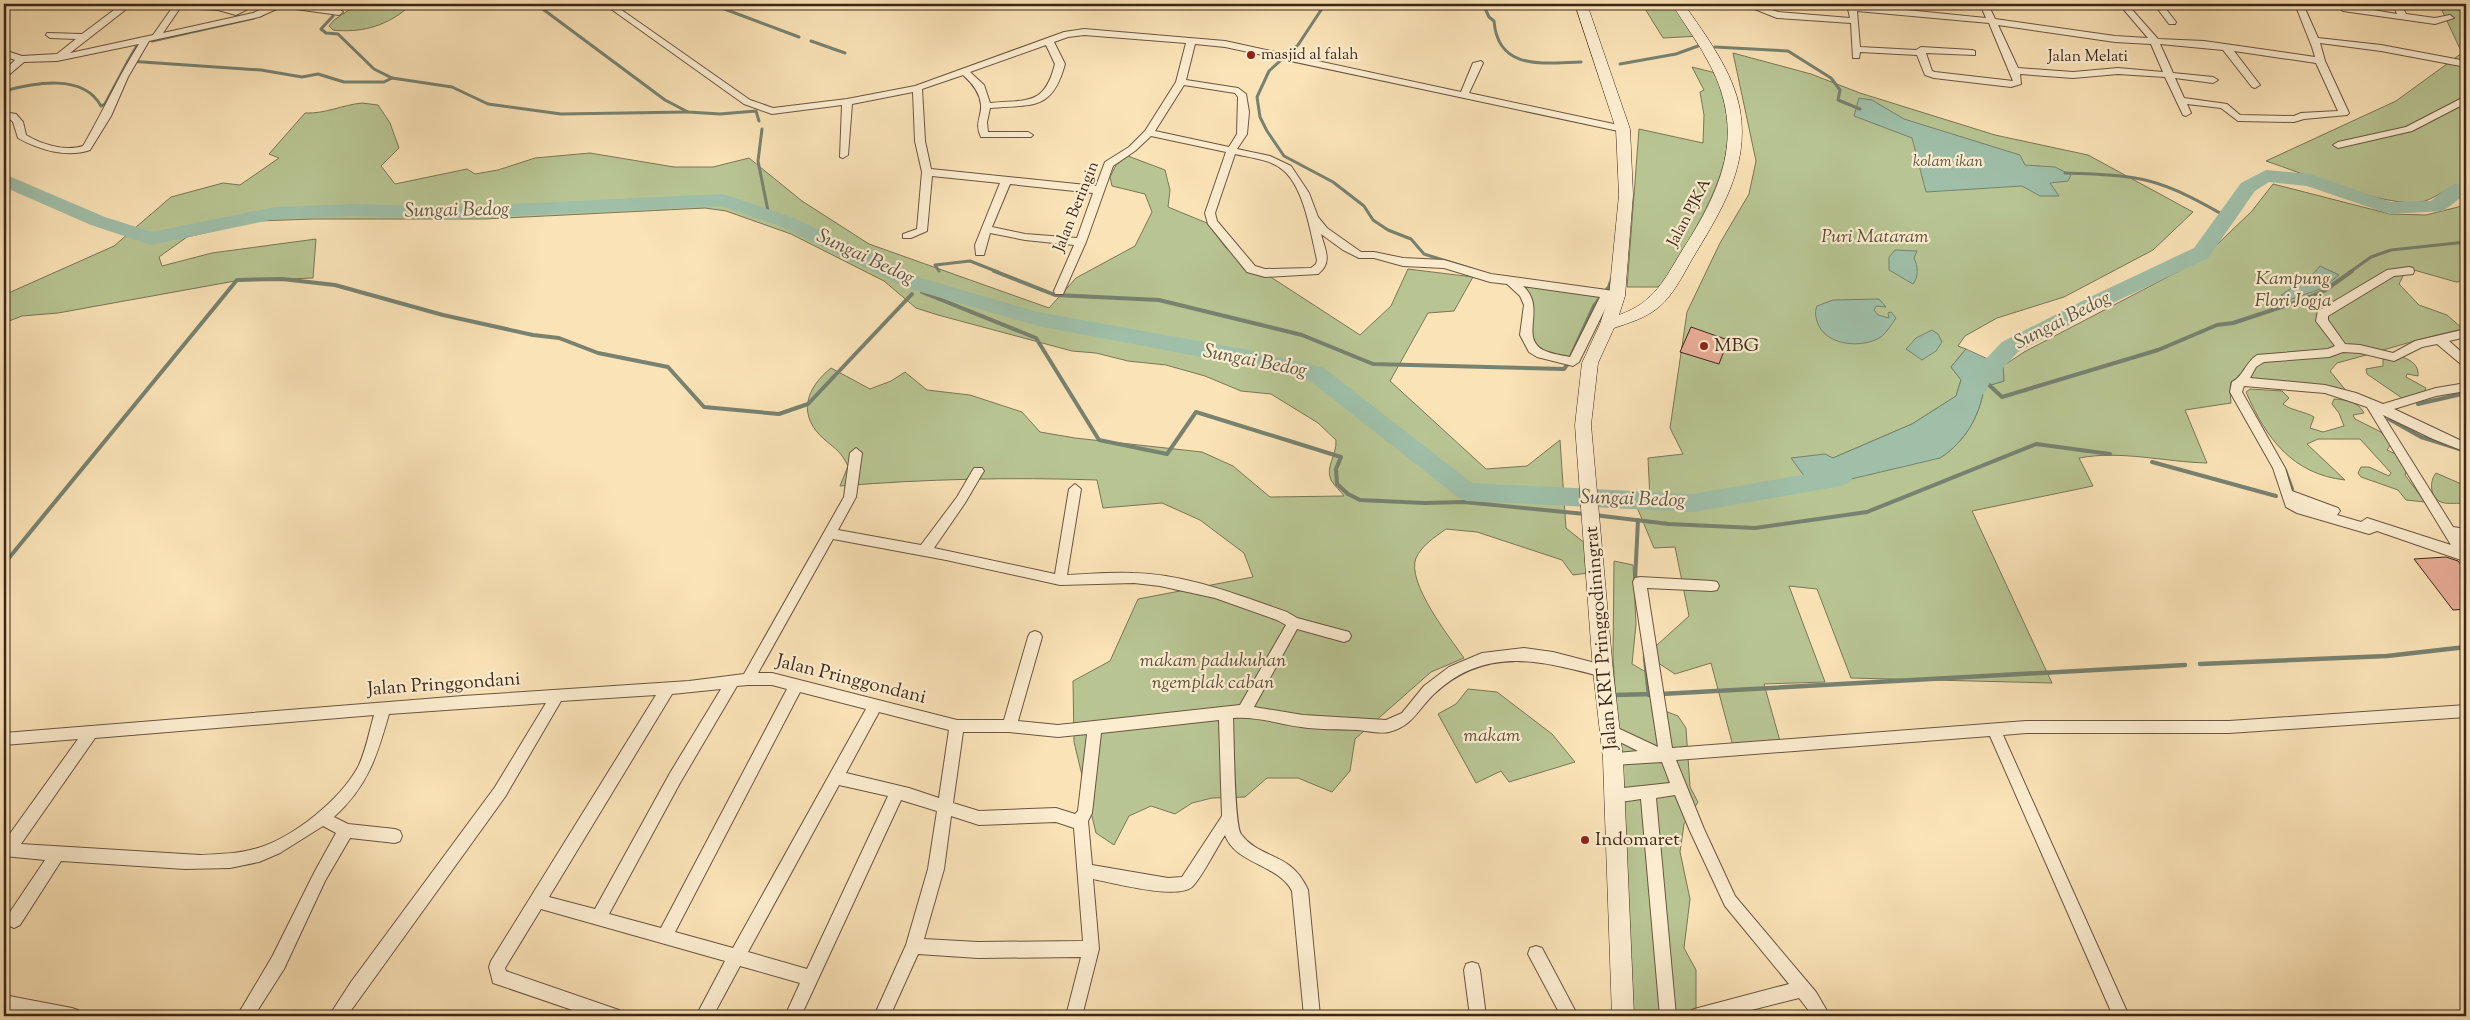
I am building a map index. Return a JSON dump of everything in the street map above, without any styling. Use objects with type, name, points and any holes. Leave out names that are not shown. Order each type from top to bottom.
[{"type":"main road","name":"Jalan KRT Pringgodiningrat","points":[[1580,4],[1623,129],[1626,195],[1608,324],[1590,364],[1583,426],[1594,542],[1603,671],[1613,759],[1623,1016]]},
{"type":"main road","name":"Jalan PJKA","points":[[1608,324],[1636,314],[1655,303],[1676,275],[1708,222],[1724,190],[1735,145],[1733,109],[1722,75],[1706,46],[1678,4]]},
{"type":"street","points":[[57,58],[127,4],[218,6],[236,12],[254,4]]},
{"type":"street","points":[[4,53],[21,58],[57,58],[256,15],[280,4],[339,12]]},
{"type":"street","points":[[608,4],[747,102],[772,111],[847,102],[917,88],[1049,41],[1084,32],[1225,44],[1623,129]]},
{"type":"street","points":[[1746,4],[1777,15],[1855,21]]},
{"type":"street","points":[[1920,48],[1928,73],[2011,84],[2018,82],[2015,71],[1984,4]]},
{"type":"street","name":"Jalan Melati","points":[[2015,71],[2073,75],[2118,72],[2169,75],[2154,40],[2122,4]]},
{"type":"street","points":[[2158,4],[2172,22]]},
{"type":"street","points":[[2181,100],[2224,106],[2238,118],[2298,119],[2301,116],[2344,113],[2320,61],[2314,40],[2299,4]]},
{"type":"street","points":[[2397,4],[2402,16]]},
{"type":"street","points":[[156,37],[178,5]]},
{"type":"street","points":[[1972,53],[1920,48],[1856,53],[1855,21],[1851,6],[1992,21],[2115,39],[2154,40],[2226,47],[2320,61]]},
{"type":"street","points":[[2342,8],[2388,16],[2435,21],[2450,18]]},
{"type":"street","points":[[50,35],[82,37]]},
{"type":"street","points":[[4,115],[13,116],[18,122],[20,136],[28,140],[69,150],[87,148],[106,116],[123,77],[146,39]]},
{"type":"street","points":[[2314,40],[2381,48],[2466,64]]},
{"type":"street","points":[[986,106],[1031,103],[1048,95],[1054,84],[1060,64],[1049,41]]},
{"type":"street","name":"Jalan Beringin","points":[[1059,291],[1081,242],[1109,164],[1132,149],[1149,133],[1181,82],[1191,41]]},
{"type":"street","points":[[2226,47],[2255,85]]},
{"type":"street","points":[[4,76],[21,58]]},
{"type":"street","points":[[1464,95],[1478,62]]},
{"type":"street","points":[[964,71],[979,85],[986,106],[982,122],[984,135],[1028,135]]},
{"type":"street","points":[[2169,75],[2213,80]]},
{"type":"street","points":[[2169,75],[2186,113]]},
{"type":"street","points":[[1149,133],[1231,152],[1267,158],[1287,168],[1304,193],[1321,251],[1321,266],[1314,271],[1305,272],[1265,273],[1251,269],[1210,218],[1219,183],[1231,152],[1242,134],[1243,96],[1238,91],[1181,82]]},
{"type":"street","points":[[907,236],[922,231],[927,172],[920,141],[917,88]]},
{"type":"street","points":[[2338,146],[2409,129],[2466,99]]},
{"type":"street","points":[[843,155],[847,102]]},
{"type":"street","points":[[927,172],[1099,190]]},
{"type":"street","points":[[980,253],[980,245],[1006,180]]},
{"type":"street","points":[[1312,218],[1323,230],[1359,255],[1374,255],[1418,263],[1444,264],[1479,276],[1612,295],[1573,362],[1541,354],[1533,349],[1526,335],[1529,305],[1526,294],[1510,281]]},
{"type":"street","points":[[986,229],[1025,237],[1081,242]]},
{"type":"street","points":[[2342,348],[2322,321],[2322,314],[2385,276],[2409,271]]},
{"type":"street","points":[[2242,382],[2252,364],[2261,358],[2329,354],[2342,348],[2360,349],[2394,357],[2419,344],[2466,333]]},
{"type":"street","points":[[2439,339],[2466,362]]},
{"type":"street","points":[[2464,557],[2287,494],[2279,468],[2236,392],[2236,385],[2242,382],[2311,386],[2351,396],[2438,439],[2466,448]]},
{"type":"street","points":[[2376,407],[2436,392],[2466,387]]},
{"type":"street","points":[[2376,407],[2464,557]]},
{"type":"street","points":[[598,919],[675,778],[741,680],[850,497],[856,453]]},
{"type":"street","points":[[924,551],[961,500],[978,471]]},
{"type":"street","points":[[1060,580],[1075,489]]},
{"type":"street","points":[[2448,531],[2466,534]]},
{"type":"street","points":[[829,533],[1060,580],[1134,578],[1160,581],[1215,594],[1282,616],[1294,623],[1344,636]]},
{"type":"street","points":[[1712,586],[1640,582],[1663,754],[1730,901],[1822,1016]]},
{"type":"street","points":[[1244,711],[1294,623]]},
{"type":"street","points":[[1009,726],[1035,637]]},
{"type":"street","name":"Jalan Pringgondani","points":[[4,739],[383,709],[556,698],[741,680],[772,679],[957,726],[1009,726],[1058,732],[1226,715],[1244,711],[1303,721],[1387,726],[1407,717],[1429,690],[1454,671],[1482,659],[1524,654],[1553,658],[1603,671]]},
{"type":"street","points":[[665,936],[796,686]]},
{"type":"street","points":[[613,1016],[499,977],[497,967],[668,688]]},
{"type":"street","points":[[337,1016],[501,791],[556,698]]},
{"type":"street","points":[[704,1016],[874,706]]},
{"type":"street","points":[[6,849],[176,861],[242,860],[280,844],[323,818],[347,794],[358,779],[366,761],[383,709]]},
{"type":"street","points":[[1613,759],[2026,727],[2229,727],[2466,711]]},
{"type":"street","points":[[1226,715],[1229,819],[1233,836],[1245,848],[1277,865],[1293,877],[1300,890],[1312,1016]]},
{"type":"street","points":[[882,1016],[914,946],[936,869],[957,726]]},
{"type":"street","points":[[1074,1016],[1091,950],[1084,839],[1079,822],[1085,812],[1095,728]]},
{"type":"street","points":[[1609,730],[1663,754]]},
{"type":"street","points":[[1994,730],[2079,925],[2122,1016]]},
{"type":"street","points":[[6,849],[92,731]]},
{"type":"street","points":[[835,777],[898,792],[979,818],[1056,815],[1079,822]]},
{"type":"street","points":[[1614,796],[1680,788]]},
{"type":"street","points":[[793,1016],[898,792]]},
{"type":"street","points":[[1648,792],[1668,1016]]},
{"type":"street","points":[[323,818],[346,831],[395,836]]},
{"type":"street","points":[[1087,871],[1168,885],[1181,885],[1187,882],[1219,831],[1229,819]]},
{"type":"street","points":[[245,1016],[278,963],[320,876],[346,831]]},
{"type":"street","points":[[14,920],[58,853]]},
{"type":"street","points":[[538,901],[812,978]]},
{"type":"street","points":[[914,946],[978,950],[1091,950]]},
{"type":"street","points":[[1536,954],[1570,1016]]},
{"type":"street","points":[[1472,970],[1478,1016]]},
{"type":"street","points":[[1698,1016],[1802,989]]},
{"type":"street","points":[[4,1003],[21,1011],[72,1016]]},
{"type":"green space","points":[[358,4],[400,4],[405,7],[405,10],[389,21],[371,28],[343,31],[333,30],[329,26],[334,20]]},
{"type":"green space","points":[[1642,4],[1678,4],[1700,36],[1663,38]]},
{"type":"green space","points":[[2439,4],[2466,4],[2466,190],[2455,185],[2421,202],[2387,200],[2344,188],[2266,161],[2396,101],[2462,53]]},
{"type":"green space","points":[[1733,53],[1811,74],[1860,93],[1995,135],[2088,155],[2193,212],[2153,250],[2064,297],[1997,318],[1965,336],[1958,346],[1966,349],[1951,367],[1961,380],[1956,396],[1912,424],[1833,458],[1940,458],[1957,444],[1970,427],[1979,408],[1984,387],[2004,381],[2003,366],[2024,352],[2202,259],[2252,211],[2273,184],[2390,214],[2426,215],[2466,205],[2466,281],[2456,282],[2407,268],[2399,284],[2419,305],[2447,315],[2463,329],[2337,363],[2330,371],[2348,393],[2301,383],[2237,379],[2231,382],[2231,403],[2185,410],[2207,463],[2111,455],[2079,458],[2093,486],[1972,511],[2052,683],[1851,678],[1817,589],[1789,586],[1825,682],[1764,684],[1780,741],[1733,746],[1711,663],[1675,674],[1646,655],[1689,616],[1675,547],[1654,548],[1634,500],[1650,500],[1648,458],[1683,454],[1670,428],[1687,312],[1720,243],[1749,194],[1756,161]]},
{"type":"green space","points":[[1692,67],[1716,73],[1728,125],[1727,151],[1722,170],[1705,210],[1664,281],[1658,287],[1627,287],[1639,129],[1703,143],[1704,115],[1700,92],[1704,90]]},
{"type":"green space","name":"makam padukuhan ngemplak caban","points":[[362,103],[378,105],[390,123],[399,148],[381,166],[395,184],[467,169],[475,174],[498,170],[535,158],[590,153],[674,167],[713,167],[749,158],[802,201],[869,244],[1049,308],[1076,278],[1135,246],[1152,212],[1145,194],[1112,186],[1110,177],[1116,165],[1128,156],[1165,170],[1170,190],[1168,207],[1207,223],[1226,248],[1360,335],[1391,306],[1408,269],[1473,277],[1454,311],[1428,313],[1390,381],[1486,469],[1527,466],[1560,440],[1566,528],[1586,544],[1585,561],[1588,573],[1573,575],[1562,560],[1477,532],[1446,529],[1422,549],[1416,558],[1415,568],[1417,581],[1431,610],[1464,658],[1431,672],[1355,739],[1350,771],[1332,792],[1298,778],[1267,778],[1245,797],[1212,798],[1192,803],[1175,814],[1151,806],[1129,816],[1114,845],[1096,833],[1074,742],[1073,681],[1110,661],[1138,599],[1253,577],[1244,553],[1200,520],[1162,503],[1103,508],[1097,480],[968,479],[840,486],[848,466],[843,457],[816,431],[810,422],[808,403],[810,394],[822,376],[831,368],[870,389],[891,381],[905,372],[927,390],[970,395],[1022,412],[1040,432],[1075,438],[1202,452],[1233,466],[1270,497],[1344,496],[1332,482],[1329,470],[1335,451],[1336,440],[1318,423],[1271,394],[1241,391],[1205,376],[1166,365],[1128,361],[1096,353],[1072,351],[916,308],[884,281],[791,234],[726,211],[705,208],[485,219],[257,221],[187,237],[159,257],[162,266],[212,253],[316,239],[313,278],[235,281],[58,313],[22,316],[4,323],[4,295],[114,246],[171,197],[223,183],[240,185],[279,158],[269,154],[305,113],[320,112]]},
{"type":"green space","points":[[1510,281],[1604,294],[1575,360],[1542,353],[1534,348],[1529,305]]},
{"type":"green space","points":[[2402,357],[2414,364],[2418,372],[2418,376],[2407,374],[2406,377],[2426,388],[2424,392],[2402,398],[2367,374],[2366,369],[2383,366],[2383,358],[2396,360]]},
{"type":"green space","points":[[2250,389],[2282,391],[2289,398],[2283,404],[2314,417],[2310,428],[2323,432],[2344,426],[2339,413],[2332,404],[2334,399],[2355,404],[2364,413],[2353,415],[2355,419],[2381,432],[2391,444],[2387,450],[2400,456],[2407,469],[2405,475],[2425,502],[2406,500],[2398,490],[2361,477],[2358,473],[2361,467],[2369,467],[2389,476],[2391,473],[2360,439],[2318,439],[2307,444],[2345,480],[2326,476],[2296,462],[2283,451],[2262,424],[2246,392]]},
{"type":"green space","points":[[2436,473],[2466,486],[2466,504],[2444,503],[2437,500],[2432,489],[2432,480]]},
{"type":"green space","points":[[1614,561],[1633,565],[1636,624],[1632,664],[1646,672],[1652,706],[1678,716],[1686,728],[1690,787],[1698,802],[1684,824],[1680,852],[1690,899],[1684,948],[1696,970],[1696,1016],[1632,1016],[1623,807],[1613,658]]},
{"type":"green space","name":"makam","points":[[1468,689],[1497,692],[1552,734],[1575,762],[1509,782],[1501,771],[1476,783],[1438,714],[1456,704]]},
{"type":"water","name":"kolam ikan","points":[[1859,98],[1872,100],[1904,119],[2020,155],[2025,165],[2055,167],[2071,175],[2068,181],[2050,183],[2059,196],[2040,196],[2022,186],[1926,192],[1912,138],[1854,116]]},
{"type":"water","points":[[1895,250],[1917,251],[1914,258],[1917,275],[1913,284],[1889,270],[1889,257]]},
{"type":"water","points":[[2320,266],[2339,275],[2323,288],[2289,300],[2281,295],[2312,275]]},
{"type":"water","points":[[1879,299],[1886,307],[1876,306],[1874,310],[1878,315],[1889,318],[1888,313],[1891,312],[1896,318],[1881,337],[1873,341],[1854,344],[1835,340],[1827,336],[1817,321],[1817,306],[1833,300]]},
{"type":"water","points":[[1932,330],[1938,334],[1942,342],[1936,351],[1922,360],[1906,349],[1916,338]]},
{"type":"water","points":[[1966,349],[2003,366],[2004,381],[1984,387],[1975,418],[1964,436],[1949,452],[1940,458],[1813,488],[1791,458],[1825,454],[1833,458],[1912,424],[1956,396],[1961,380],[1951,367]]},
{"type":"building","name":"MBG","points":[[1691,327],[1728,340],[1719,364],[1680,352]]},
{"type":"building","points":[[2446,557],[2458,561],[2466,571],[2466,609],[2453,610],[2414,559]]},
{"type":"waterway","points":[[299,4],[342,8]]},
{"type":"waterway","points":[[536,4],[665,100],[688,112]]},
{"type":"waterway","points":[[711,4],[799,37]]},
{"type":"waterway","points":[[1325,4],[1298,45],[1269,71],[1257,97],[1260,117],[1267,131],[1284,156],[1333,182],[1364,206],[1373,220],[1388,230],[1411,239],[1424,254],[1472,269]]},
{"type":"waterway","points":[[1385,4],[1403,8]]},
{"type":"waterway","points":[[1483,4],[1489,17],[1494,21],[1497,37],[1504,49],[1513,56],[1525,61],[1538,63],[1581,62]]},
{"type":"waterway","points":[[333,16],[321,29],[326,33],[338,34],[374,69],[392,78]]},
{"type":"waterway","points":[[152,41],[254,18]]},
{"type":"waterway","points":[[811,41],[845,53]]},
{"type":"waterway","points":[[128,61],[138,44]]},
{"type":"waterway","points":[[1620,64],[1676,54],[1698,46]]},
{"type":"waterway","points":[[1715,47],[1788,51],[1831,78],[1840,90],[1838,100],[1860,109]]},
{"type":"waterway","points":[[4,91],[29,85],[57,83],[70,85],[82,89],[93,96],[101,106],[105,104],[128,61]]},
{"type":"waterway","points":[[128,61],[261,70],[302,77],[318,74],[344,82],[384,82],[392,78]]},
{"type":"waterway","points":[[392,78],[452,87],[488,104],[561,114],[688,112]]},
{"type":"waterway","points":[[688,112],[720,114],[756,111],[759,121]]},
{"type":"waterway","points":[[762,129],[758,161],[769,216]]},
{"type":"waterway","points":[[2065,173],[2100,174],[2147,180],[2183,193],[2227,217]]},
{"type":"waterway","name":"Sungai Bedog","points":[[1976,388],[1982,377],[2010,347],[2093,304],[2201,253],[2248,187],[2266,176],[2310,180],[2389,208],[2436,207],[2455,191],[2466,187]]},
{"type":"waterway","name":"Sungai Bedog","points":[[4,180],[98,221],[151,239],[275,213],[353,210],[451,213],[723,200],[787,222],[914,283],[1038,319],[1249,358],[1316,374],[1467,492],[1693,503],[1841,477]]},
{"type":"waterway","points":[[2350,272],[2371,257],[2391,250],[2466,242]]},
{"type":"waterway","points":[[939,271],[935,265],[970,261],[998,272]]},
{"type":"waterway","points":[[994,271],[1055,295],[1159,300],[1302,335],[1373,364],[1564,369],[1567,365]]},
{"type":"waterway","points":[[1987,383],[2002,397],[2158,350],[2217,325],[2233,323],[2297,302],[2324,291],[2352,271]]},
{"type":"waterway","points":[[4,564],[237,280],[282,279],[335,285],[443,315],[533,335],[559,338],[598,353],[668,367],[704,407],[779,414],[808,404],[912,294]]},
{"type":"waterway","points":[[1571,356],[1594,306],[1609,287],[1612,279]]},
{"type":"waterway","points":[[922,292],[1036,338],[1099,440],[1167,454],[1196,412],[1341,457],[1336,469],[1337,484],[1348,494],[1360,500],[1425,503],[1464,502],[1585,514]]},
{"type":"waterway","points":[[2418,404],[2466,393]]},
{"type":"waterway","points":[[2389,419],[2421,437],[2466,451]]},
{"type":"waterway","points":[[1638,520],[1669,524],[1755,528],[1867,512],[2036,444],[2110,454]]},
{"type":"waterway","points":[[2152,462],[2276,496]]},
{"type":"waterway","points":[[2285,470],[2292,489]]},
{"type":"waterway","points":[[1594,515],[1638,520]]},
{"type":"waterway","points":[[1635,581],[1638,520]]},
{"type":"waterway","points":[[2200,664],[2387,656],[2466,647]]},
{"type":"waterway","points":[[1645,657],[1649,694]]},
{"type":"waterway","points":[[1661,694],[2185,665]]},
{"type":"waterway","points":[[1614,695],[1649,694]]},
{"type":"waterway","points":[[1649,694],[1654,694]]},
{"type":"place","name":"masjid al falah","points":[[1251,55]]},
{"type":"place","name":"MBG","points":[[1704,346]]},
{"type":"place","name":"Indomaret","points":[[1585,840]]},
{"type":"park label","name":"Puri Mataram","points":[[1875,237]]},
{"type":"park label","name":"Kampung Flori Jogja","points":[[2293,290]]}]
